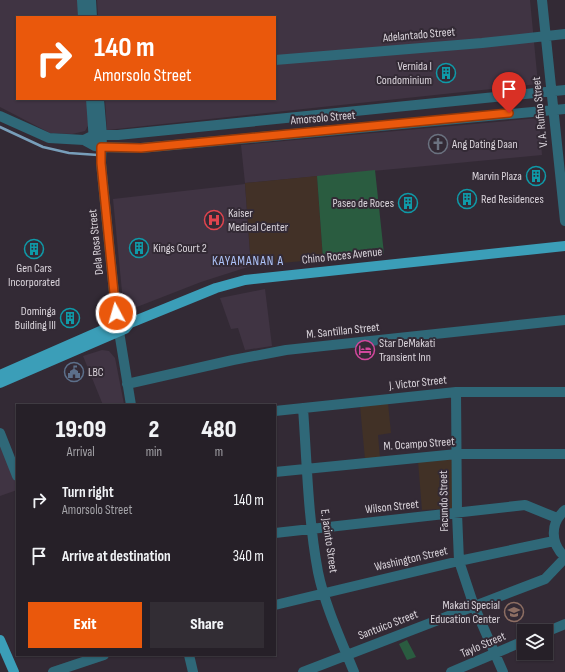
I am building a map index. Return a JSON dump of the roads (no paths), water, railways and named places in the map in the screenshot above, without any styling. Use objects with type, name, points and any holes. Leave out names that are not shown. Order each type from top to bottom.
[{"type":"main road","name":"Chino Roces Avenue","points":[[0,383],[118,328],[123,321],[130,323],[216,288],[245,280],[565,246]]},
{"type":"main road","name":"Chino Roces Avenue","points":[[0,374],[118,328]]},
{"type":"main road","points":[[0,640],[14,672]]},
{"type":"street","points":[[82,0],[83,16]]},
{"type":"street","points":[[91,0],[92,16]]},
{"type":"street","name":"V. A. Rufino Street","points":[[542,0],[552,109],[565,221]]},
{"type":"street","name":"Adelantado Street","points":[[276,60],[482,43],[565,34]]},
{"type":"street","name":"Amorsolo Street","points":[[84,140],[98,135],[565,90]]},
{"type":"street","name":"Dela Rosa Street","points":[[91,100],[98,135]]},
{"type":"street","name":"Dela Rosa Street","points":[[99,100],[98,146],[118,328],[131,404]]},
{"type":"street","name":"Amorsolo Street","points":[[0,116],[49,138],[84,140],[98,146],[141,148],[565,108]]},
{"type":"street","name":"M. Santillan Street","points":[[127,384],[233,360],[286,350],[565,320]]},
{"type":"street","name":"J. Victor Street","points":[[276,411],[456,392],[565,392]]},
{"type":"street","name":"Facundo Street","points":[[456,392],[459,561],[474,606],[503,672]]},
{"type":"street","name":"E. Jacinto Street","points":[[303,408],[318,572],[324,593],[354,672]]},
{"type":"street","points":[[0,434],[16,474]]},
{"type":"street","name":"M. Ocampo Street","points":[[276,472],[457,454],[565,454]]},
{"type":"street","name":"Wilson Street","points":[[276,533],[525,505],[557,518]]},
{"type":"street","points":[[565,510],[557,518],[554,525],[554,541],[556,547],[565,557]]},
{"type":"street","name":"Washington Street","points":[[276,605],[459,561],[554,541]]},
{"type":"street","name":"Santuico Street","points":[[304,672],[545,579],[565,557]]},
{"type":"street","points":[[553,629],[565,624]]},
{"type":"street","name":"Taylo Street","points":[[451,672],[517,644]]},
{"type":"street","points":[[188,656],[193,672]]},
{"type":"street","points":[[53,672],[90,657]]},
{"type":"waterway","points":[[0,127],[43,147],[69,153],[98,155]]},
{"type":"place","name":"Vernida I Condominium","points":[[446,73]]},
{"type":"place","name":"Ang Dating Daan","points":[[438,144]]},
{"type":"place","name":"Marvin Plaza","points":[[536,176]]},
{"type":"place","name":"Red Residences","points":[[467,199]]},
{"type":"place","name":"Paseo de Roces","points":[[408,203]]},
{"type":"place","name":"Kaiser Medical Center","points":[[214,220]]},
{"type":"place","name":"Kings Court 2","points":[[139,248]]},
{"type":"place","name":"Gen Cars Incorporated","points":[[34,249]]},
{"type":"place","name":"Dominga Building III","points":[[70,318]]},
{"type":"place","name":"Star DeMakati Transient Inn","points":[[365,350]]},
{"type":"place","name":"LBC","points":[[74,372]]},
{"type":"place","name":"Makati Special Education Center","points":[[514,612]]},
{"type":"district","name":"KAYAMANAN A","points":[[248,261]]}]
